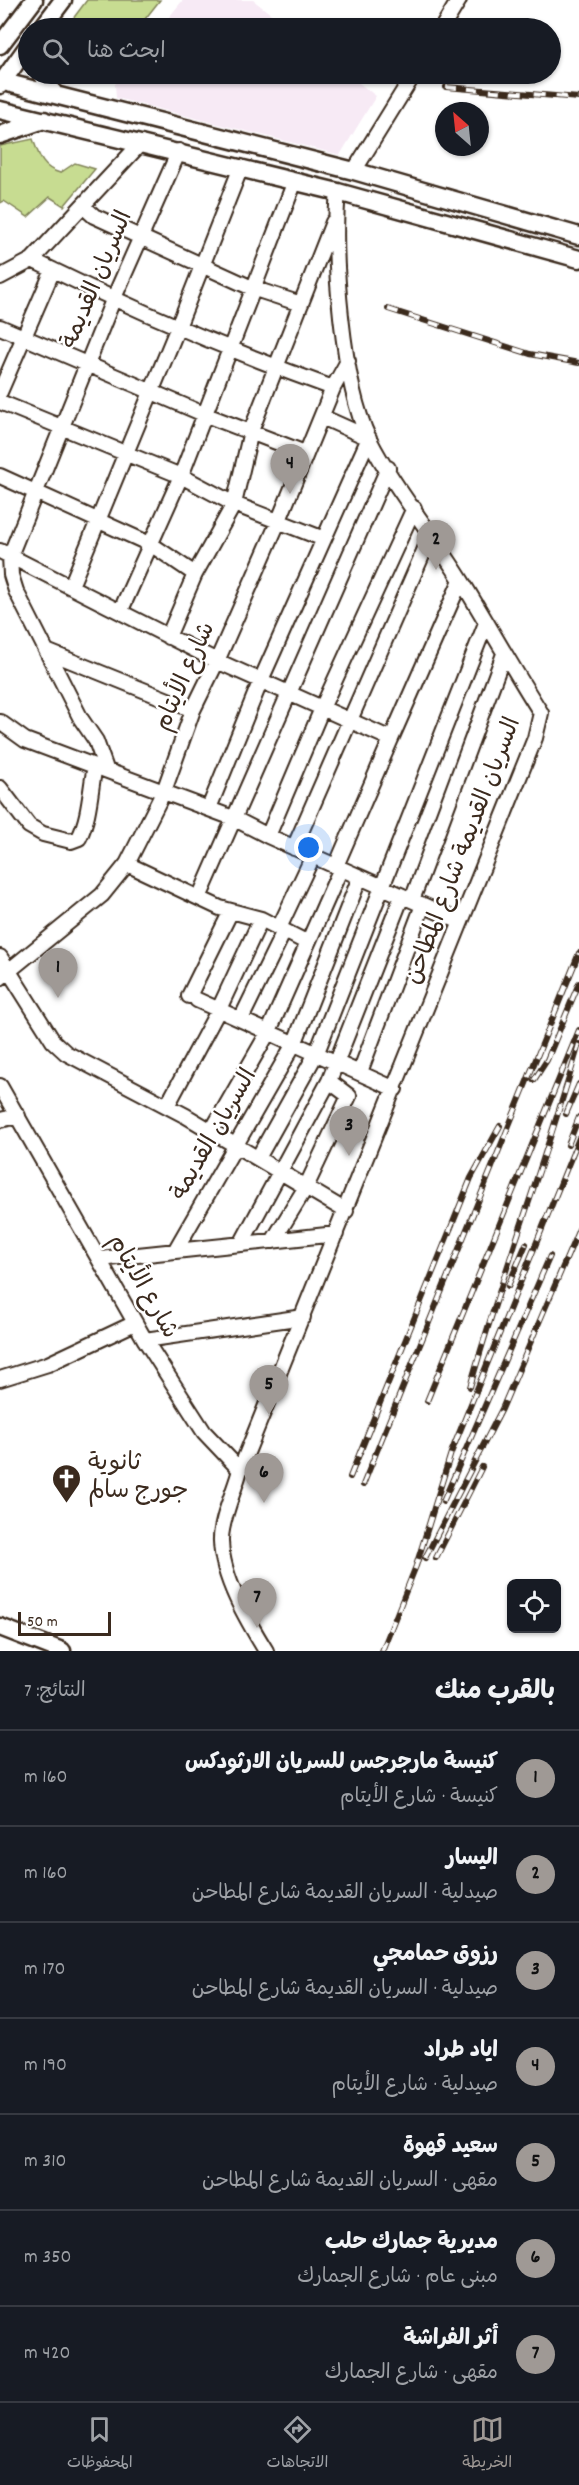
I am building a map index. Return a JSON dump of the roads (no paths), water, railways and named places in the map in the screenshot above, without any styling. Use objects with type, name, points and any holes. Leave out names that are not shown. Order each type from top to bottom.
[{"type":"main road","points":[[20,18],[34,0]]},
{"type":"main road","points":[[50,18],[63,0]]},
{"type":"main road","points":[[0,45],[18,21]]},
{"type":"main road","points":[[18,60],[1,83],[354,171],[579,236]]},
{"type":"main road","points":[[48,84],[55,95]]},
{"type":"main road","points":[[0,110],[338,192],[579,259]]},
{"type":"main road","points":[[0,135],[44,120]]},
{"type":"main road","points":[[0,1627],[62,1651]]},
{"type":"street","points":[[448,18],[459,0]]},
{"type":"street","points":[[354,171],[408,84]]},
{"type":"street","name":"السريان القديمة","points":[[0,278],[32,261],[141,143]]},
{"type":"street","name":"السريان القديمة","points":[[100,767],[96,741],[81,719],[49,652],[16,591],[5,553],[62,428],[113,300],[178,152]]},
{"type":"street","points":[[70,586],[178,327],[240,167]]},
{"type":"street","points":[[121,610],[152,545],[206,415],[252,288],[295,181]]},
{"type":"street","name":"السريان القديمة شارع المطاحن","points":[[266,1651],[237,1601],[220,1540],[240,1470],[535,738],[541,712],[461,580],[369,438],[348,361],[339,286],[335,217],[338,192]]},
{"type":"street","points":[[83,206],[93,216],[252,288],[302,304]]},
{"type":"street","points":[[168,637],[195,574],[234,504],[251,431],[278,368],[335,217]]},
{"type":"street","points":[[32,261],[113,300],[278,368],[333,388]]},
{"type":"street","name":"السريان القديمة","points":[[0,392],[25,338],[52,270]]},
{"type":"street","points":[[0,327],[206,415],[305,453]]},
{"type":"street","name":"شارع الأيتام","points":[[5,975],[102,895],[127,864],[164,791],[193,710],[218,661],[333,388],[348,361]]},
{"type":"street","points":[[0,402],[181,476],[234,504],[279,520],[324,540]]},
{"type":"street","points":[[209,808],[261,680],[369,438],[321,417]]},
{"type":"street","points":[[199,898],[388,468]]},
{"type":"street","points":[[0,476],[152,545],[195,574]]},
{"type":"street","points":[[268,836],[323,706],[414,508]]},
{"type":"street","points":[[294,848],[431,535]]},
{"type":"street","points":[[5,553],[121,610],[168,637],[350,718],[391,739],[461,580]]},
{"type":"street","name":"السريان القديمة","points":[[258,1158],[317,1053],[486,623]]},
{"type":"street","points":[[49,652],[193,710]]},
{"type":"street","points":[[360,1072],[412,900],[504,654]]},
{"type":"street","points":[[0,722],[25,740],[233,818],[294,848],[461,922]]},
{"type":"street","name":"السريان القديمة","points":[[211,1132],[269,1031],[308,943],[391,739]]},
{"type":"street","points":[[0,788],[29,826],[43,834],[71,841],[79,838],[88,821],[88,804],[100,767]]},
{"type":"street","points":[[241,1019],[313,856]]},
{"type":"street","points":[[127,864],[199,898],[231,911],[261,919],[308,943]]},
{"type":"street","name":"السريان القديمة","points":[[175,1251],[295,1042],[360,877]]},
{"type":"street","points":[[241,1244],[329,1081],[412,900]]},
{"type":"street","points":[[231,911],[193,998],[395,1089]]},
{"type":"street","points":[[167,1106],[219,1009],[261,919]]},
{"type":"street","points":[[0,957],[5,975],[53,1041],[66,1053],[167,1106],[346,1211]]},
{"type":"street","points":[[273,1240],[306,1187],[349,1096],[329,1081]]},
{"type":"street","name":"شارع الأيتام","points":[[0,1086],[145,1340],[204,1432],[240,1470]]},
{"type":"street","points":[[0,1120],[18,1116]]},
{"type":"street","points":[[100,1259],[336,1234]]},
{"type":"street","points":[[145,1340],[303,1317]]},
{"type":"street","points":[[0,1379],[48,1364],[135,1323]]},
{"type":"railway","points":[[446,87],[579,98]]},
{"type":"railway","points":[[388,309],[530,354],[579,363]]},
{"type":"railway","points":[[363,1485],[579,953]]},
{"type":"railway","points":[[534,1080],[547,1060],[579,983]]},
{"type":"railway","points":[[427,1401],[579,1030]]},
{"type":"railway","points":[[470,1387],[579,1044]]},
{"type":"railway","points":[[566,1114],[579,1084]]},
{"type":"railway","points":[[568,1145],[579,1117]]},
{"type":"railway","points":[[350,1477],[471,1178],[500,1126]]},
{"type":"railway","points":[[382,1651],[416,1566],[451,1453],[579,1138]]},
{"type":"railway","points":[[425,1558],[502,1409],[579,1229]]},
{"type":"railway","points":[[508,1286],[526,1244]]},
{"type":"railway","points":[[443,1502],[550,1256]]},
{"type":"railway","points":[[436,1558],[482,1467]]},
{"type":"place","name":"اياد طراد","points":[[290,494]]},
{"type":"place","name":"اليسار","points":[[436,570]]},
{"type":"place","name":"كنيسة مارجرجس للسريان الارثودكس","points":[[58,998]]},
{"type":"place","name":"رزوق حمامجي","points":[[349,1156]]},
{"type":"place","name":"سعيد قهوة","points":[[269,1415]]},
{"type":"place","name":"مديرية جمارك حلب","points":[[264,1503]]},
{"type":"place","name":"ثانوية جورج سالم","points":[[67,1504]]},
{"type":"place","name":"أثر الفراشة","points":[[257,1628]]}]
